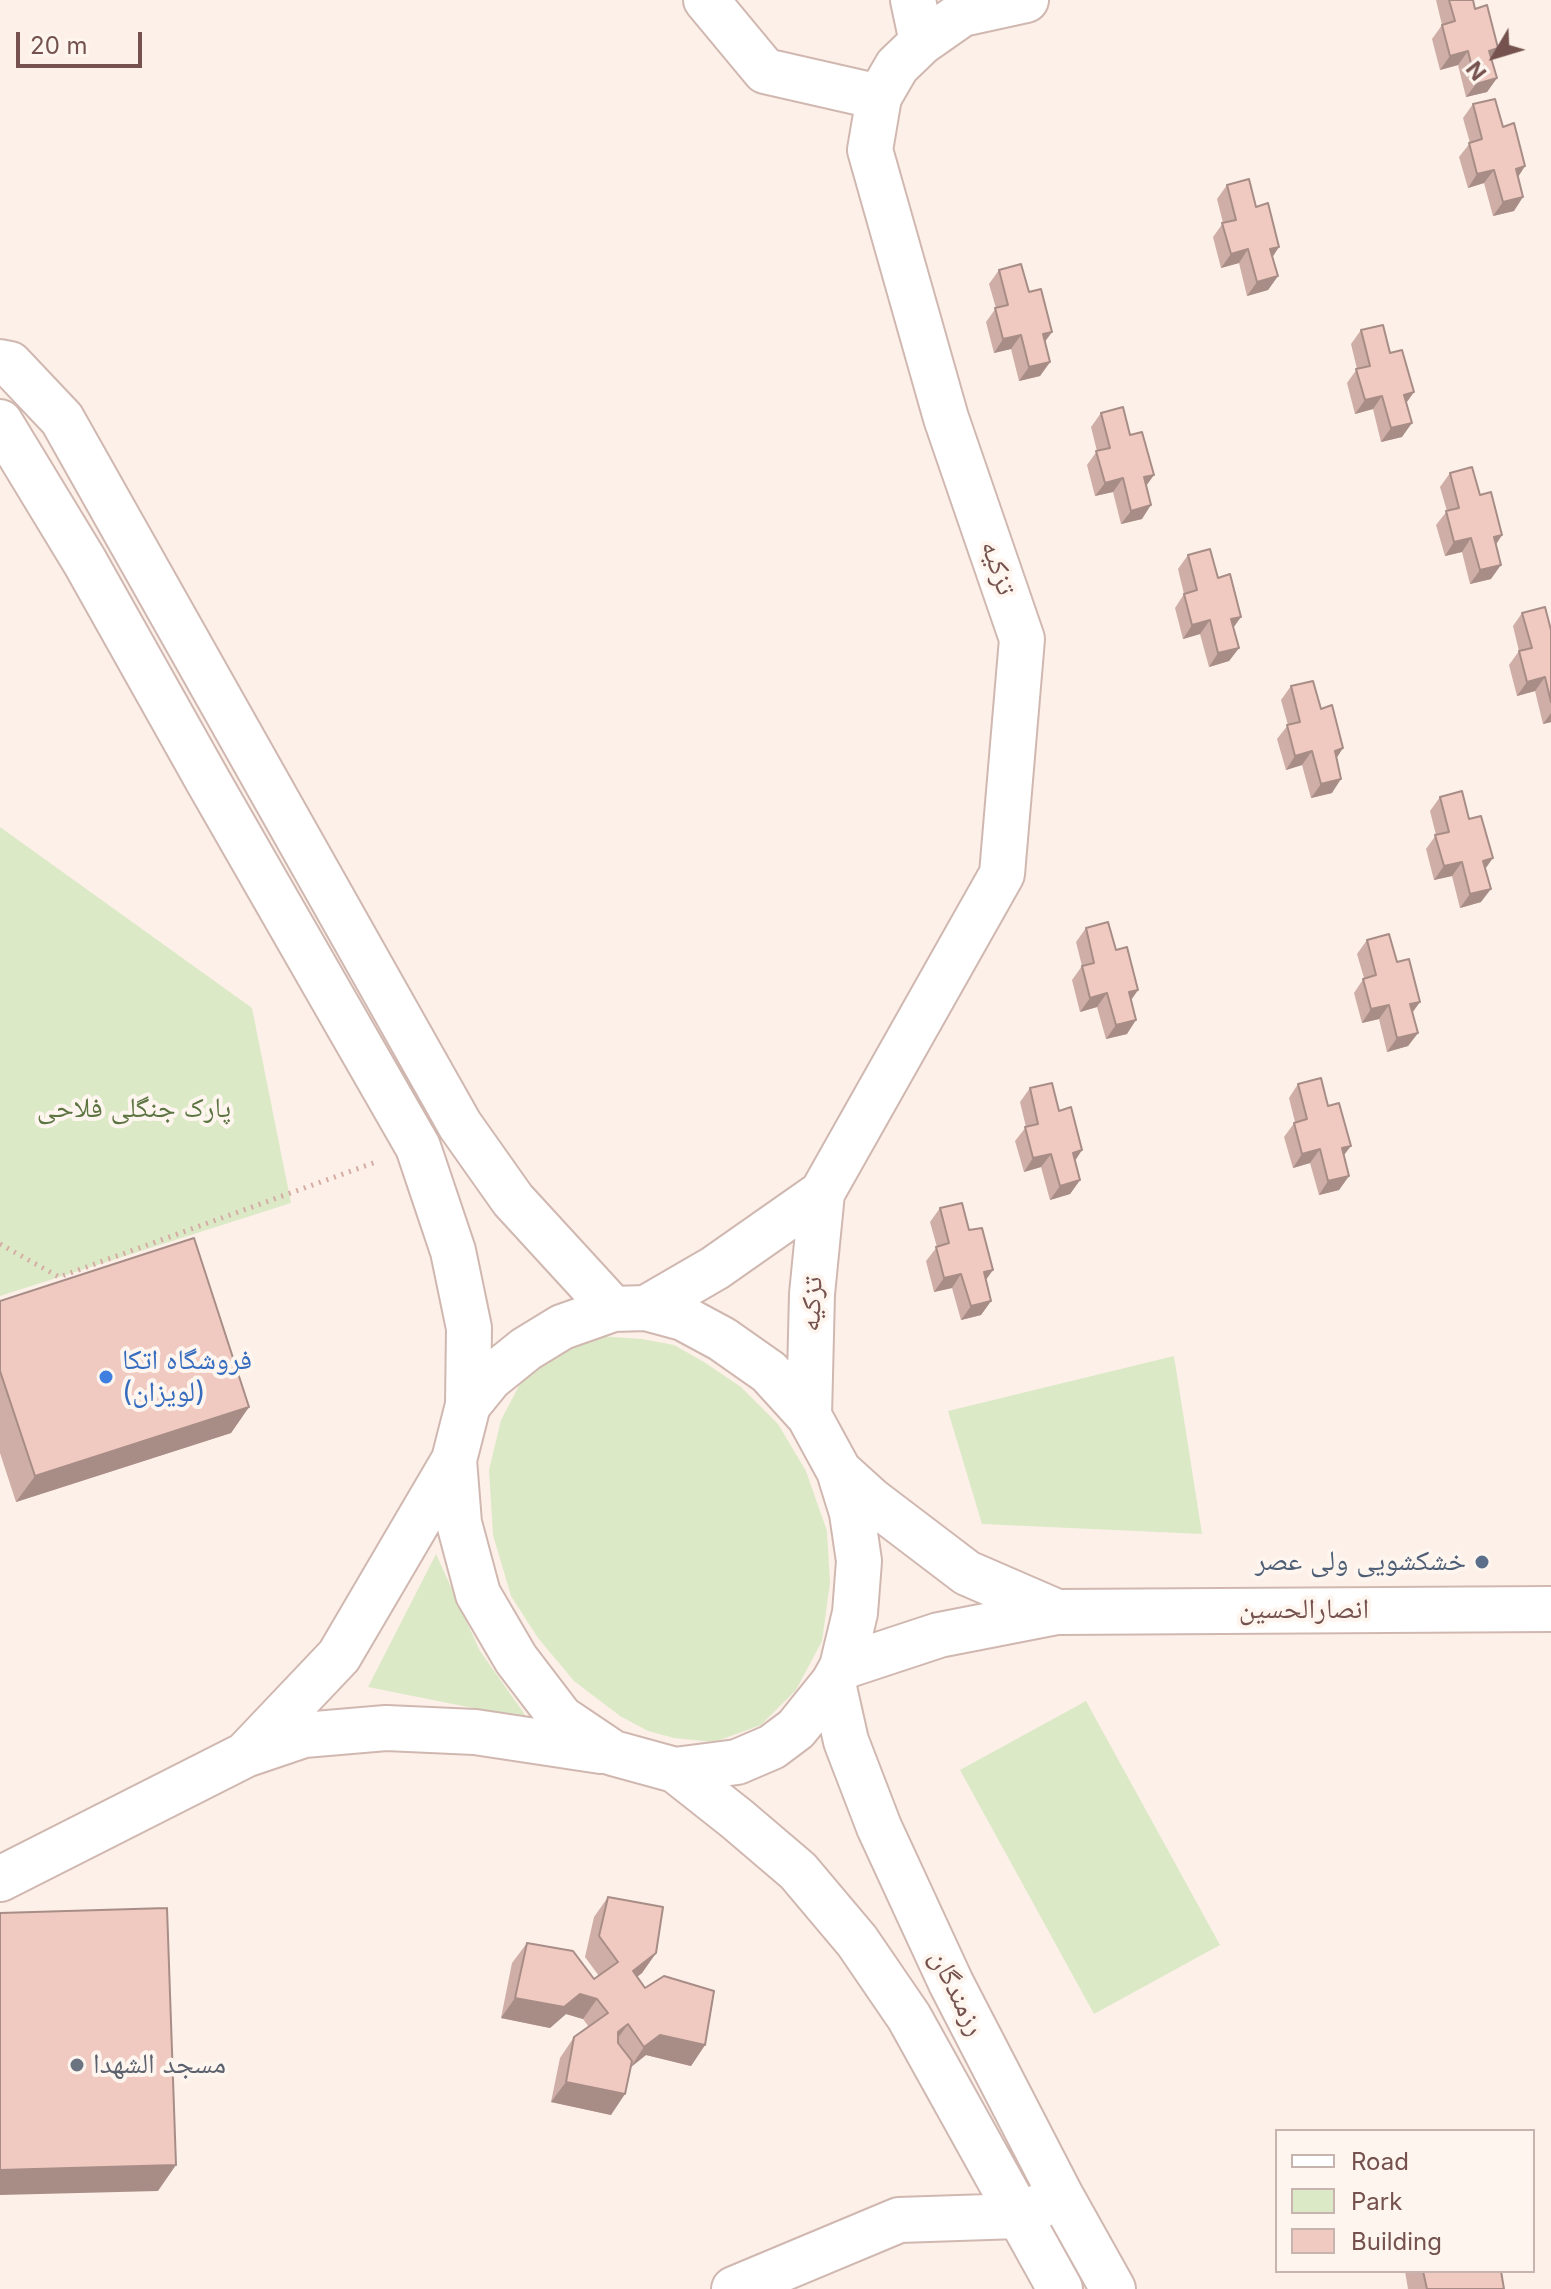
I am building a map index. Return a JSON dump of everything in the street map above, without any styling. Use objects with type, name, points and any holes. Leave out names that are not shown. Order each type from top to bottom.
[{"type":"street","points":[[706,0],[765,71],[879,97]]},
{"type":"street","name":"تزکیه","points":[[809,1416],[812,1294],[822,1193],[1002,874],[1022,639],[946,418],[870,150],[879,97],[918,21],[1026,0]]},
{"type":"street","points":[[0,362],[10,364],[62,419],[460,1125],[513,1200],[629,1309],[683,1318],[722,1339],[769,1372],[809,1416],[839,1471],[852,1513],[859,1561],[855,1613],[838,1675],[796,1729],[772,1747],[737,1762],[675,1770],[613,1753],[475,1732],[386,1728],[304,1735],[245,1755],[0,1879]]},
{"type":"street","points":[[0,422],[85,562],[418,1147],[453,1251],[469,1328],[468,1405],[454,1460],[339,1656],[245,1755]]},
{"type":"street","points":[[418,1147],[460,1125]]},
{"type":"street","name":"تزکیه","points":[[468,1405],[490,1378],[526,1349],[562,1327],[629,1309],[715,1268],[822,1193]]},
{"type":"street","points":[[454,1460],[459,1523],[478,1594],[516,1659],[561,1718],[613,1753]]},
{"type":"street","points":[[839,1471],[906,1528],[967,1573],[1057,1612]]},
{"type":"street","name":"انصارالحسین","points":[[1057,1612],[1551,1609]]},
{"type":"street","points":[[838,1675],[939,1635],[1057,1612]]},
{"type":"street","name":"رزمندگان","points":[[838,1675],[846,1741],[879,1827],[951,1983],[1061,2196],[1113,2289]]},
{"type":"street","name":"رزمندگان","points":[[675,1770],[798,1871],[857,1941],[909,2017],[1060,2289]]},
{"type":"street","points":[[734,2289],[899,2220],[1018,2216],[1061,2196]]},
{"type":"path","points":[[0,1244],[59,1277],[418,1147]]},
{"type":"green space","name":"پارک جنگلی فلاحی","points":[[0,827],[252,1008],[291,1203],[0,1296]]},
{"type":"green space","points":[[598,1336],[674,1345],[741,1387],[778,1424],[806,1471],[827,1531],[830,1583],[822,1641],[796,1690],[761,1725],[714,1742],[674,1738],[648,1731],[620,1716],[574,1681],[538,1638],[511,1596],[493,1535],[489,1470],[501,1420],[521,1382],[556,1355]]},
{"type":"green space","points":[[1174,1356],[1202,1534],[982,1524],[948,1411]]},
{"type":"green space","points":[[436,1554],[480,1651],[528,1719],[368,1687]]},
{"type":"green space","points":[[1086,1701],[1220,1945],[1094,2014],[960,1770]]},
{"type":"building","points":[[1449,0],[1473,0],[1475,9],[1487,5],[1498,48],[1489,51],[1497,78],[1476,84],[1468,51],[1450,56],[1442,25],[1455,21]]},
{"type":"building","points":[[1495,99],[1503,127],[1514,123],[1525,166],[1516,169],[1523,197],[1503,202],[1494,170],[1477,174],[1469,143],[1482,139],[1473,104]]},
{"type":"building","points":[[1249,179],[1256,207],[1268,203],[1279,247],[1270,249],[1278,276],[1257,282],[1248,249],[1231,254],[1222,223],[1236,220],[1227,185]]},
{"type":"building","points":[[1021,264],[1029,292],[1041,289],[1052,332],[1043,334],[1050,362],[1029,367],[1021,335],[1003,339],[995,308],[1008,305],[999,270]]},
{"type":"building","points":[[1383,325],[1390,353],[1402,350],[1414,392],[1404,395],[1412,423],[1391,428],[1382,396],[1365,400],[1356,369],[1370,366],[1361,330]]},
{"type":"building","points":[[1123,407],[1130,435],[1142,432],[1154,475],[1144,477],[1151,505],[1131,511],[1123,478],[1105,483],[1096,451],[1110,448],[1101,413]]},
{"type":"building","points":[[1472,467],[1480,495],[1491,492],[1502,535],[1494,537],[1501,565],[1480,570],[1471,538],[1454,542],[1446,511],[1459,508],[1450,473]]},
{"type":"building","points":[[1210,549],[1218,578],[1230,574],[1241,617],[1231,619],[1239,648],[1218,653],[1210,620],[1192,625],[1184,594],[1197,590],[1188,555]]},
{"type":"building","points":[[1545,607],[1551,630],[1551,702],[1545,677],[1527,682],[1519,651],[1532,648],[1522,613]]},
{"type":"building","points":[[1313,681],[1321,709],[1332,705],[1343,748],[1335,751],[1341,779],[1321,784],[1312,751],[1295,756],[1287,725],[1300,722],[1291,686]]},
{"type":"building","points":[[1462,791],[1469,819],[1481,816],[1493,858],[1483,861],[1491,889],[1470,894],[1462,862],[1444,866],[1435,835],[1449,832],[1440,797]]},
{"type":"building","points":[[1108,922],[1116,950],[1127,947],[1138,990],[1129,992],[1136,1020],[1116,1025],[1107,993],[1090,998],[1082,966],[1094,963],[1086,928]]},
{"type":"building","points":[[1389,934],[1397,962],[1409,959],[1420,1002],[1410,1004],[1418,1033],[1397,1038],[1389,1005],[1371,1009],[1363,979],[1376,975],[1367,940]]},
{"type":"building","points":[[1321,1078],[1328,1106],[1339,1103],[1351,1146],[1342,1148],[1349,1176],[1328,1181],[1320,1149],[1302,1154],[1294,1123],[1307,1119],[1298,1084]]},
{"type":"building","points":[[1052,1083],[1059,1111],[1071,1107],[1082,1150],[1073,1153],[1080,1180],[1060,1186],[1051,1154],[1033,1158],[1025,1127],[1038,1124],[1030,1088]]},
{"type":"building","points":[[962,1203],[969,1230],[982,1228],[993,1270],[984,1272],[991,1301],[971,1306],[961,1274],[944,1278],[936,1247],[949,1243],[940,1208]]},
{"type":"building","name":"فروشگاه اتکا (لویزان)","points":[[194,1238],[249,1407],[35,1476],[0,1371],[0,1301]]},
{"type":"building","points":[[608,1897],[663,1907],[656,1953],[633,1971],[645,1988],[664,1976],[714,1991],[705,2045],[660,2035],[644,2047],[628,2024],[618,2032],[618,2043],[632,2061],[625,2094],[566,2082],[574,2037],[608,2013],[597,1999],[580,1994],[564,2007],[515,1998],[527,1943],[573,1951],[594,1979],[618,1962],[599,1936]]},
{"type":"building","name":"مسجد الشهدا","points":[[167,1908],[176,2165],[0,2170],[0,1913]]},
{"type":"building","points":[[1423,2273],[1501,2273],[1504,2289],[1427,2289]]},
{"type":"place","name":"فروشگاه اتکا (لویزان)","points":[[106,1377]]},
{"type":"place","name":"خشکشویی ولی عصر","points":[[1482,1562]]},
{"type":"place","name":"مسجد الشهدا","points":[[77,2065]]}]
